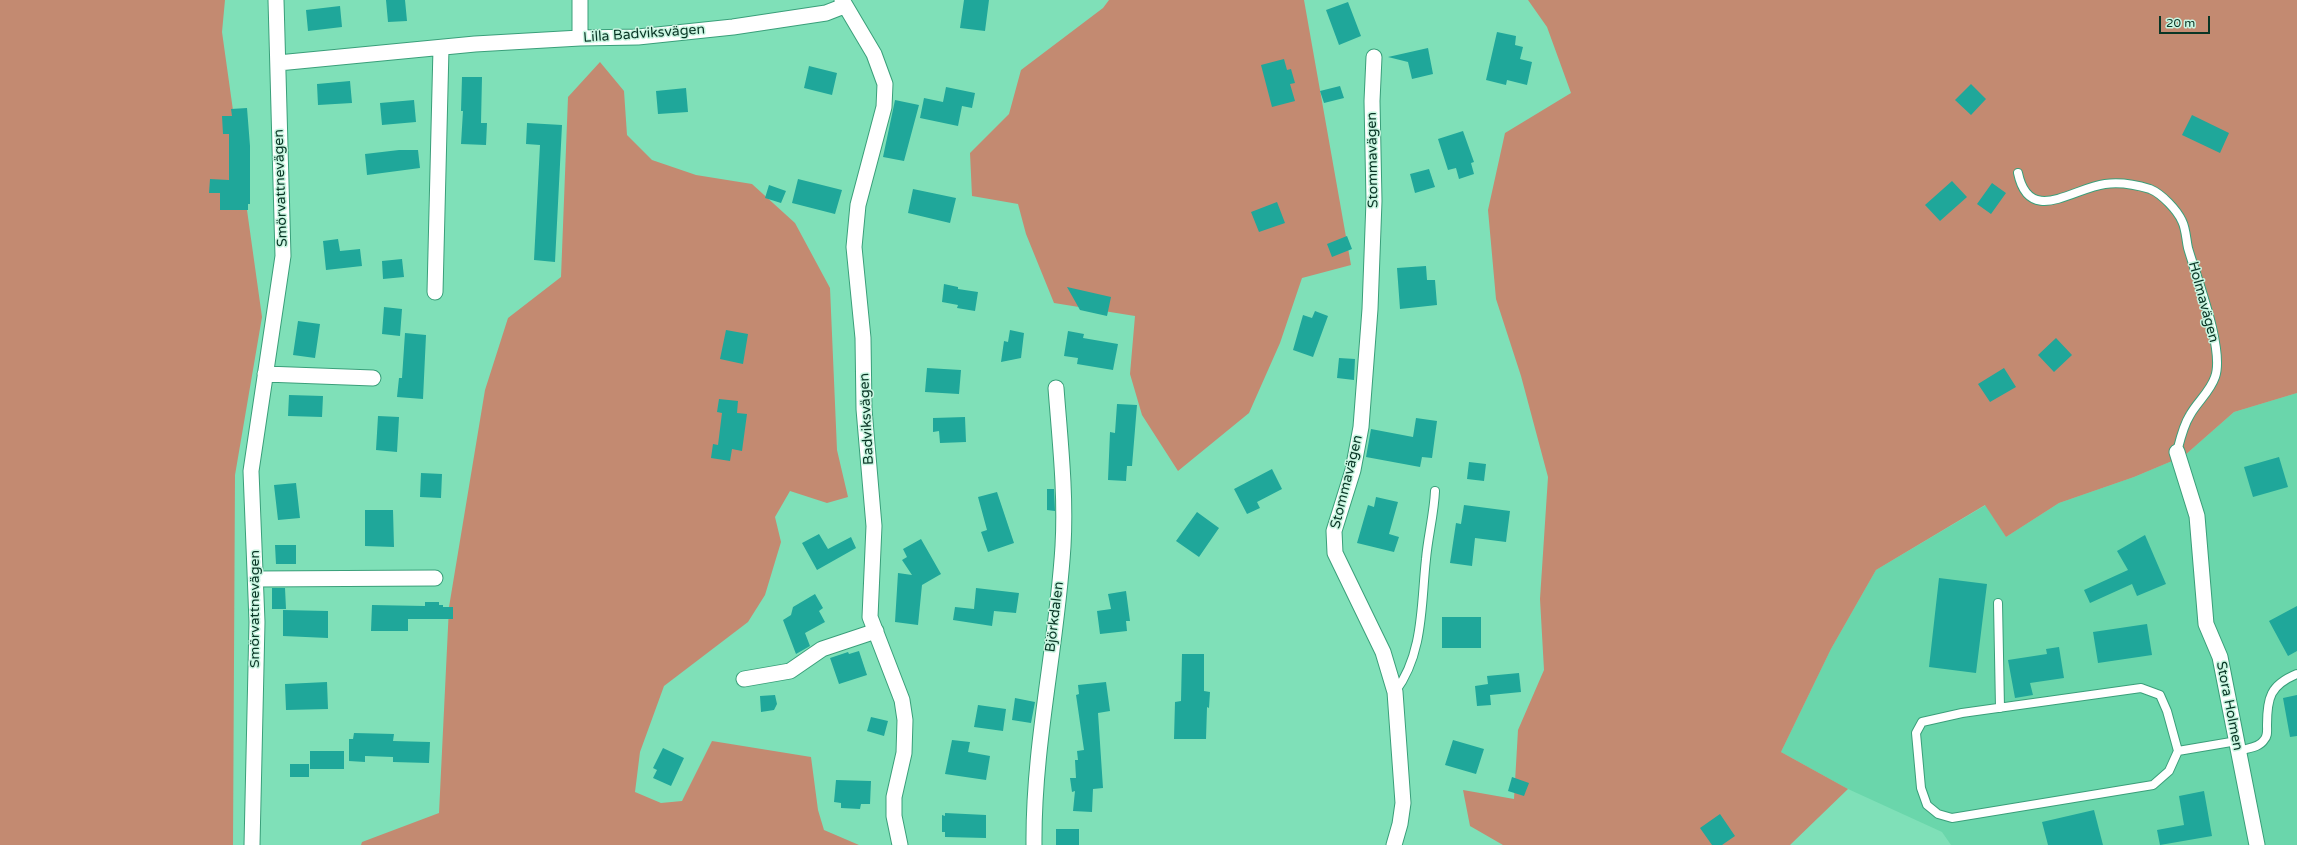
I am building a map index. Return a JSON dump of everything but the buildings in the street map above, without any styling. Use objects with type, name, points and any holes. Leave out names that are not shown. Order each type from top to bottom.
[{"type":"street","name":"Smörvattnevägen","points":[[252,845],[257,622],[251,471],[283,256],[276,0]]},
{"type":"street","points":[[580,0],[580,38]]},
{"type":"street","name":"Lilla Badviksvägen","points":[[278,63],[441,48],[580,38],[638,37],[733,27],[826,13],[843,3]]},
{"type":"street","name":"Badviksvägen","points":[[843,3],[874,54],[885,84],[884,107],[858,205],[854,247],[863,338],[864,409],[874,526],[870,617],[902,700],[905,720],[904,753],[894,797],[894,816],[900,845]]},
{"type":"street","points":[[435,292],[441,48]]},
{"type":"street","name":"Stommavägen","points":[[1374,57],[1372,101],[1374,201],[1370,309],[1361,427],[1353,470],[1333,540],[1335,553],[1382,652],[1395,692],[1403,803],[1400,824],[1394,845]]},
{"type":"street","points":[[266,374],[373,378]]},
{"type":"street","name":"Björkdalen","points":[[1034,845],[1036,792],[1063,545],[1064,488],[1056,388]]},
{"type":"street","name":"Holmavägen","points":[[2176,452],[2197,516],[2202,568]]},
{"type":"street","name":"Stora Holmen","points":[[2202,568],[2206,624],[2220,657],[2257,845]]},
{"type":"street","points":[[256,579],[435,578]]},
{"type":"street","points":[[744,679],[790,671],[822,649],[876,631]]},
{"type":"lane","name":"Holmavägen","points":[[2018,174],[2024,193],[2035,200],[2041,201],[2058,200],[2077,192],[2105,184],[2127,184],[2152,190],[2171,205],[2182,221],[2188,248],[2202,288],[2216,348],[2216,377],[2190,415],[2176,452]]},
{"type":"lane","points":[[1395,692],[1406,678],[1413,660],[1423,601],[1426,558],[1435,491]]},
{"type":"lane","points":[[1998,602],[2000,708]]},
{"type":"lane","points":[[2178,751],[2259,745],[2267,734],[2269,697],[2276,686],[2297,674]]},
{"type":"lane","points":[[2141,688],[2160,694],[2167,710],[2178,751],[2169,771],[2153,785],[1952,818],[1938,814],[1926,805],[1920,788],[1916,733],[1922,722],[1962,713],[2141,688]]},
{"type":"shaded area","points":[[0,0],[225,0],[222,32],[262,317],[235,475],[233,845],[0,845]]},
{"type":"shaded area","points":[[1109,0],[1304,0],[1351,265],[1302,278],[1280,343],[1249,413],[1178,471],[1142,415],[1130,374],[1135,316],[1054,303],[1026,234],[1018,204],[972,196],[970,153],[1009,114],[1021,70],[1103,8]]},
{"type":"shaded area","points":[[1528,0],[2297,0],[2297,393],[2234,412],[2184,456],[2134,477],[2059,503],[2006,537],[1985,505],[1876,570],[1831,649],[1781,752],[1848,789],[1790,845],[1503,845],[1470,826],[1463,790],[1514,799],[1518,730],[1544,670],[1540,599],[1548,477],[1521,376],[1496,299],[1488,210],[1505,133],[1571,93],[1547,27]]},
{"type":"shaded area","points":[[600,62],[624,91],[627,135],[652,160],[696,175],[752,184],[795,223],[830,288],[837,450],[848,497],[827,503],[790,491],[775,517],[781,542],[765,595],[748,622],[664,686],[640,752],[635,792],[661,803],[682,801],[712,741],[811,757],[818,810],[824,830],[859,845],[361,845],[362,842],[439,813],[449,607],[485,390],[508,318],[561,277],[568,97]]},
{"type":"shaded area","points":[[2297,393],[2297,845],[1951,845],[1942,832],[1848,789],[1781,752],[1831,649],[1876,570],[1986,505],[2006,537],[2059,503],[2134,477],[2184,456],[2234,412]]}]
